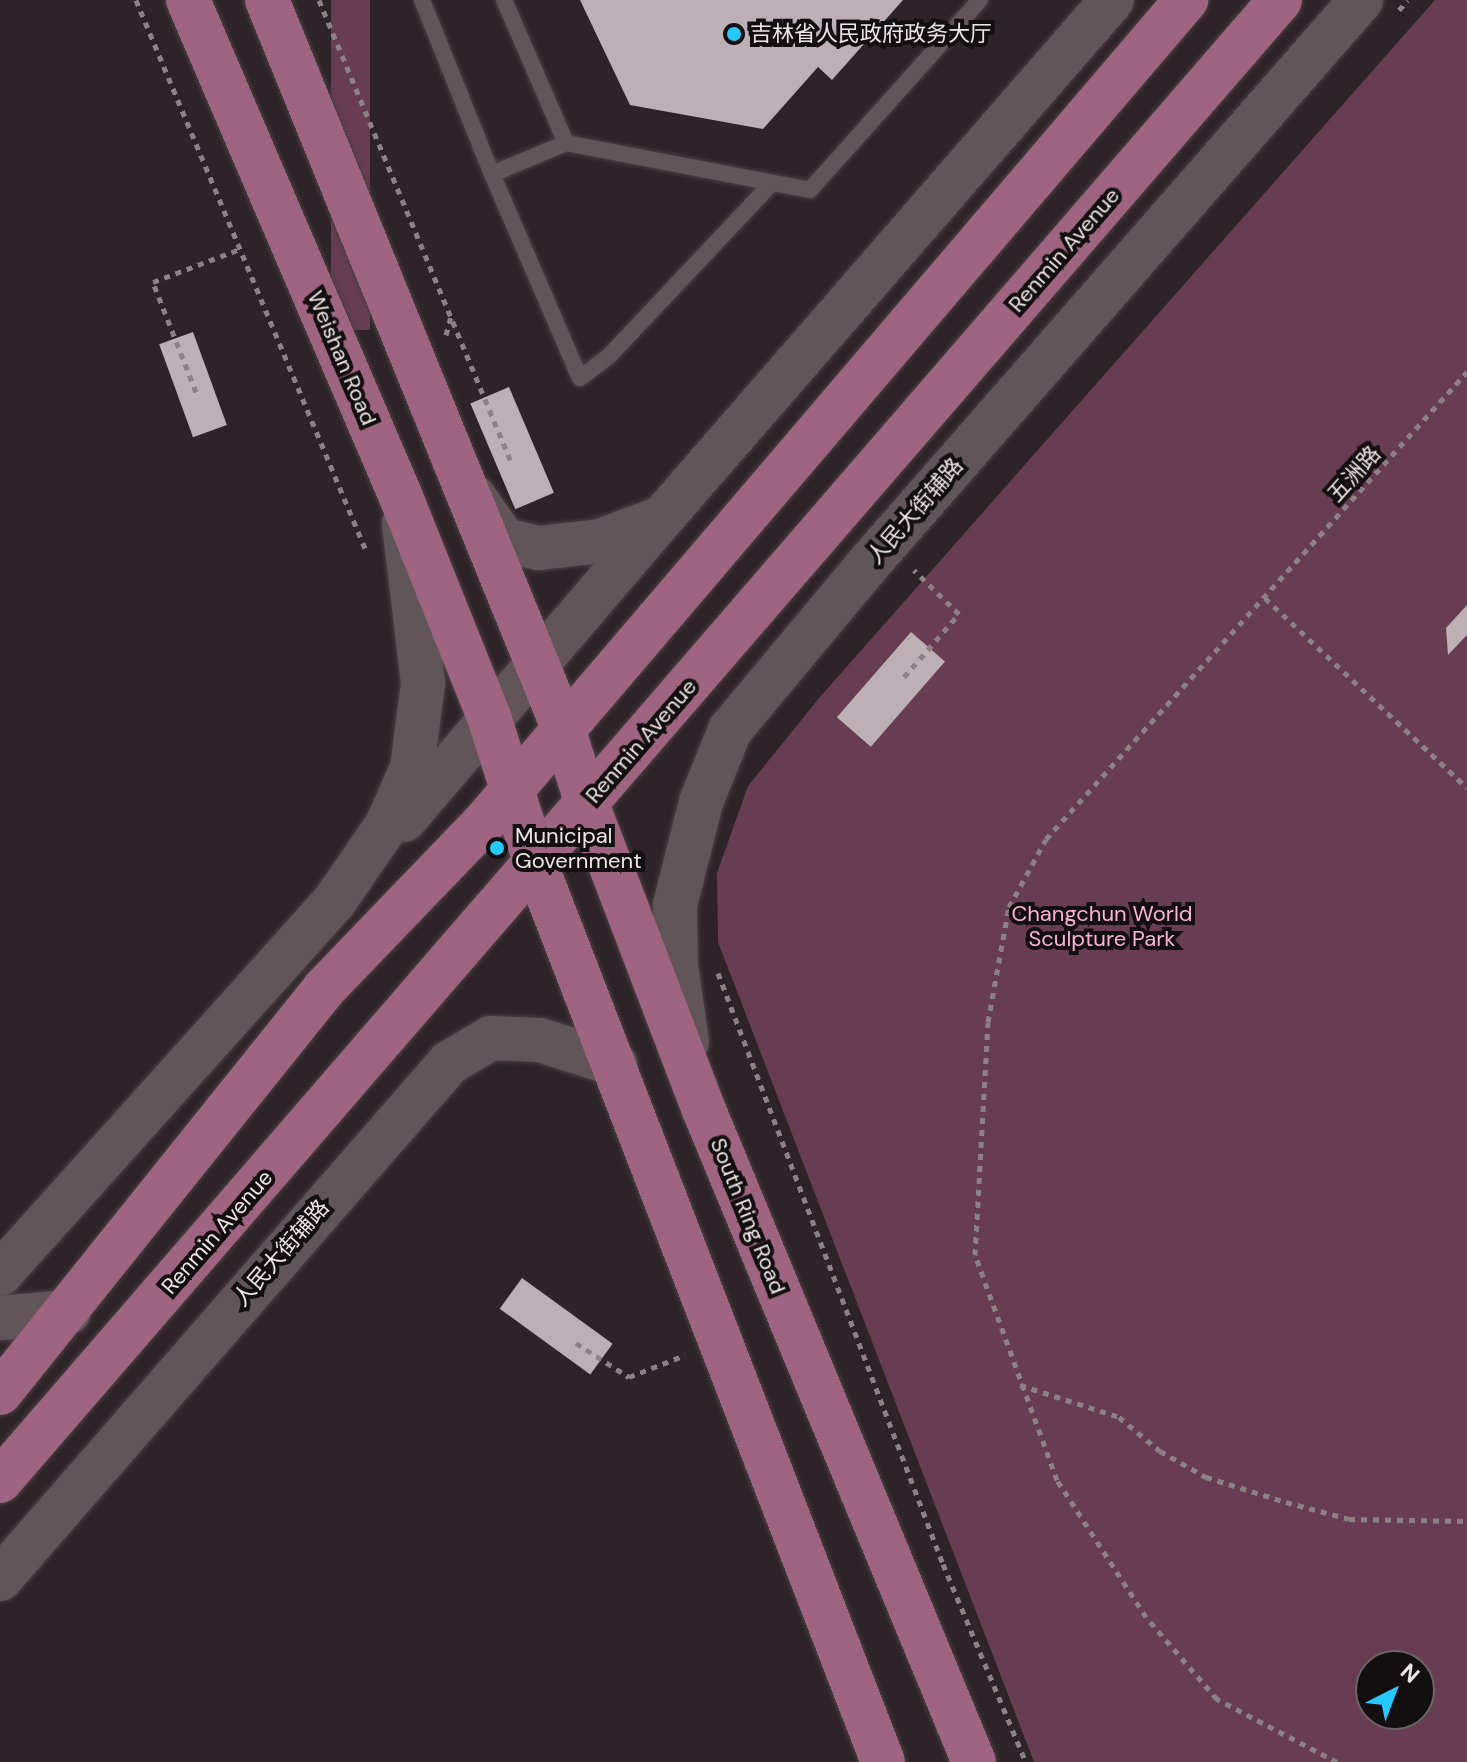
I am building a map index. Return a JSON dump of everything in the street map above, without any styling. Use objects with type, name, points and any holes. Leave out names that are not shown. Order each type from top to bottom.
[{"type":"main road","name":"Weishan Road","points":[[188,0],[401,497],[490,720]]},
{"type":"main road","points":[[267,0],[454,467],[537,664]]},
{"type":"main road","points":[[0,1274],[334,902],[662,518],[1112,0]]},
{"type":"main road","points":[[0,1393],[69,1312],[324,989],[509,792],[562,725],[1186,0]]},
{"type":"main road","name":"Renmin Avenue","points":[[0,1481],[536,865],[1280,0]]},
{"type":"main road","name":"人民大街辅路","points":[[704,1110],[676,966],[675,905],[701,802],[730,730],[871,561],[1375,11]]},
{"type":"main road","points":[[454,467],[504,540],[539,548],[600,541],[662,518]]},
{"type":"main road","points":[[334,902],[387,825],[412,768],[423,683],[401,497]]},
{"type":"main road","name":"South Ring Road","points":[[537,664],[704,1110],[974,1762]]},
{"type":"main road","points":[[490,720],[509,792],[536,865],[883,1762]]},
{"type":"main road","name":"人民大街辅路","points":[[0,1579],[449,1063],[491,1038],[540,1040],[615,1064]]},
{"type":"main road","points":[[0,1318],[69,1312]]},
{"type":"lane","points":[[422,0],[492,174],[580,378],[610,355],[772,183]]},
{"type":"lane","points":[[504,0],[566,143]]},
{"type":"lane","points":[[492,174],[566,143],[810,190],[980,0]]},
{"type":"path","points":[[136,0],[369,558]]},
{"type":"path","points":[[319,0],[512,464]]},
{"type":"path","points":[[1375,11],[1408,0]]},
{"type":"path","points":[[196,392],[153,282],[240,249]]},
{"type":"path","points":[[443,349],[451,316]]},
{"type":"path","name":"五洲路","points":[[1337,1762],[1217,1699],[1146,1617],[1057,1480],[1019,1385],[975,1255],[988,1022],[1009,907],[1046,839],[1467,372]]},
{"type":"path","points":[[903,581],[924,557]]},
{"type":"path","points":[[904,677],[959,614],[914,569]]},
{"type":"path","points":[[1265,598],[1467,788]]},
{"type":"path","points":[[713,958],[943,1564],[1026,1762]]},
{"type":"path","points":[[683,1339],[694,1368]]},
{"type":"path","points":[[576,1343],[629,1377],[688,1353]]},
{"type":"path","points":[[1019,1385],[1119,1417],[1160,1451],[1206,1477],[1286,1502],[1349,1519],[1467,1521]]},
{"type":"green space","points":[[331,0],[370,0],[370,330],[331,330]]},
{"type":"green space","name":"Changchun World Sculpture Park","points":[[1435,0],[1467,0],[1467,1762],[1034,1762],[718,942],[717,873],[748,786],[820,697]]},
{"type":"building","name":"吉林省人民政府政务大厅","points":[[580,0],[903,0],[832,80],[818,67],[763,129],[630,105]]},
{"type":"building","points":[[193,332],[227,425],[193,437],[159,344]]},
{"type":"building","points":[[509,387],[554,493],[515,509],[470,403]]},
{"type":"building","points":[[1467,605],[1467,635],[1448,655],[1446,628]]},
{"type":"building","points":[[911,632],[945,662],[871,747],[837,717]]},
{"type":"building","points":[[522,1278],[613,1344],[590,1375],[500,1309]]},
{"type":"place","name":"吉林省人民政府政务大厅","points":[[734,34]]},
{"type":"place","name":"Municipal Government","points":[[497,848]]}]
